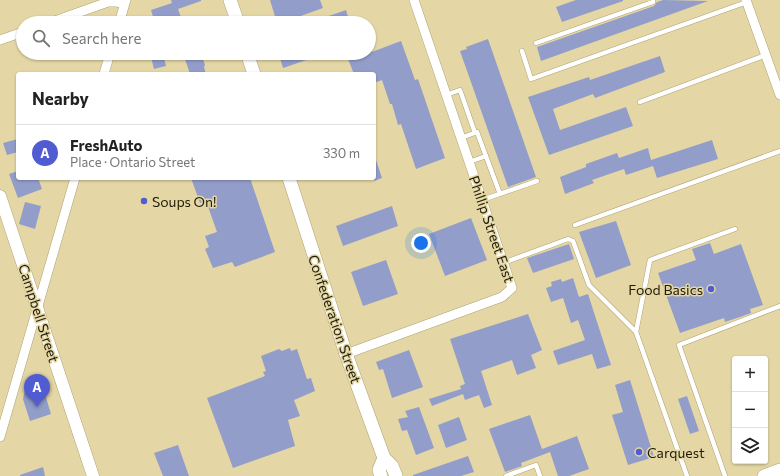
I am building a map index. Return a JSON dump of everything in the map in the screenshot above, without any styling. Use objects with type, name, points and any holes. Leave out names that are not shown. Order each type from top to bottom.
[{"type":"main road","points":[[230,0],[236,16]]},
{"type":"main road","points":[[249,60],[253,72]]},
{"type":"main road","name":"Confederation Street","points":[[289,180],[346,354],[384,458],[392,466],[396,476]]},
{"type":"main road","name":"Confederation Street","points":[[381,476],[379,470],[384,458]]},
{"type":"main road","points":[[764,476],[780,470]]},
{"type":"street","name":"Phillip Street East","points":[[346,354],[502,297],[512,288],[414,0]]},
{"type":"street","points":[[747,1],[780,95]]},
{"type":"street","points":[[69,16],[108,2],[125,2],[121,16]]},
{"type":"street","points":[[0,40],[16,34]]},
{"type":"street","points":[[105,72],[108,60]]},
{"type":"street","points":[[0,437],[74,180]]},
{"type":"street","name":"Campbell Street","points":[[0,196],[93,476]]},
{"type":"lane","points":[[536,43],[653,2],[653,0]]},
{"type":"lane","points":[[522,51],[531,79],[747,1]]},
{"type":"lane","points":[[640,102],[766,55]]},
{"type":"lane","points":[[446,95],[460,90],[475,133],[477,132],[500,194]]},
{"type":"lane","points":[[461,138],[475,133]]},
{"type":"lane","points":[[576,225],[780,151]]},
{"type":"lane","points":[[469,162],[486,156]]},
{"type":"lane","points":[[482,200],[537,181]]},
{"type":"lane","points":[[636,332],[650,260],[735,229]]},
{"type":"lane","points":[[503,262],[568,239],[573,241],[589,285],[636,332],[687,476]]},
{"type":"lane","points":[[725,476],[679,345],[780,306]]},
{"type":"lane","points":[[506,476],[536,465],[540,476]]},
{"type":"building","points":[[171,0],[201,0],[178,9],[180,16],[153,16],[151,10],[172,3]]},
{"type":"building","points":[[270,0],[320,0],[323,8],[301,16],[275,16]]},
{"type":"building","points":[[576,0],[623,1],[562,22],[556,7]]},
{"type":"building","points":[[663,0],[708,1],[541,61],[537,47],[654,6],[657,2]]},
{"type":"building","points":[[346,10],[348,16],[329,16]]},
{"type":"building","points":[[488,39],[536,177],[508,187],[460,51],[467,49],[466,47]]},
{"type":"building","points":[[401,41],[415,80],[418,79],[445,158],[416,169],[401,124],[398,125],[392,104],[390,104],[382,80],[376,82],[376,72],[353,72],[348,60],[376,60],[376,50]]},
{"type":"building","points":[[660,56],[665,72],[595,98],[593,94],[553,109],[560,130],[626,107],[633,126],[549,155],[528,97],[589,77],[590,80]]},
{"type":"building","points":[[152,60],[165,60],[166,66],[154,69]]},
{"type":"building","points":[[185,60],[203,60],[205,72],[189,72]]},
{"type":"building","points":[[281,60],[306,60],[283,68]]},
{"type":"building","points":[[16,140],[16,153],[7,155],[3,143]]},
{"type":"building","points":[[712,140],[718,159],[657,178],[653,166],[626,175],[624,169],[592,180],[594,183],[565,194],[560,177],[586,167],[586,164],[617,153],[619,158],[648,148],[651,160]]},
{"type":"building","points":[[376,160],[382,178],[374,181],[376,180]]},
{"type":"building","points":[[16,172],[16,180],[39,180],[42,189],[18,198],[9,174]]},
{"type":"building","points":[[192,180],[251,180],[275,252],[235,267],[232,262],[213,268],[205,249],[209,247],[205,236],[217,232],[206,201],[200,203]]},
{"type":"building","points":[[25,202],[41,206],[35,229],[19,224]]},
{"type":"building","points":[[392,206],[398,226],[343,246],[336,226]]},
{"type":"building","points":[[471,218],[487,260],[445,276],[429,234]]},
{"type":"building","points":[[616,221],[631,265],[596,278],[579,232]]},
{"type":"building","name":"Food Basics","points":[[710,243],[714,254],[741,244],[763,305],[750,309],[751,313],[740,317],[725,322],[724,318],[680,333],[658,273],[696,260],[692,249]]},
{"type":"building","points":[[569,244],[574,259],[533,273],[527,258]]},
{"type":"building","points":[[386,260],[398,294],[363,306],[351,272]]},
{"type":"building","points":[[573,278],[579,297],[588,294],[611,365],[597,369],[592,354],[558,365],[553,351],[585,340],[578,320],[571,323],[563,298],[551,302],[546,288],[552,286],[551,282],[561,279],[562,282]]},
{"type":"building","points":[[528,314],[542,350],[531,355],[536,368],[517,375],[512,360],[481,371],[492,405],[484,408],[479,395],[465,400],[463,394],[432,406],[429,399],[461,389],[460,386],[465,384],[450,339]]},
{"type":"building","points":[[290,348],[291,351],[297,349],[307,379],[311,378],[315,391],[294,400],[300,416],[288,420],[295,446],[233,468],[207,398],[265,376],[263,372],[266,371],[261,356],[279,349],[282,351]]},
{"type":"building","points":[[409,350],[423,387],[392,398],[383,369],[379,370],[376,362]]},
{"type":"building","points":[[630,380],[654,457],[628,465],[612,415],[623,412],[615,385]]},
{"type":"building","points":[[41,381],[51,414],[30,421],[23,399],[26,385]]},
{"type":"building","points":[[687,396],[699,431],[690,434],[678,399]]},
{"type":"building","points":[[419,407],[434,448],[416,455],[407,430],[402,431],[398,419],[408,417],[405,411]]},
{"type":"building","points":[[530,415],[542,449],[577,436],[589,469],[569,476],[558,476],[550,452],[521,463],[522,466],[505,472],[489,429]]},
{"type":"building","points":[[459,417],[467,440],[446,448],[438,425]]},
{"type":"building","points":[[178,445],[189,476],[163,476],[154,453]]},
{"type":"building","points":[[468,456],[474,472],[461,476],[413,476],[413,475]]},
{"type":"building","points":[[43,467],[45,476],[20,476],[20,475]]},
{"type":"place","name":"Soups On!","points":[[144,201]]},
{"type":"place","name":"Food Basics","points":[[711,289]]},
{"type":"place","name":"FreshAuto","points":[[37,407]]},
{"type":"place","name":"Carquest","points":[[639,452]]}]
